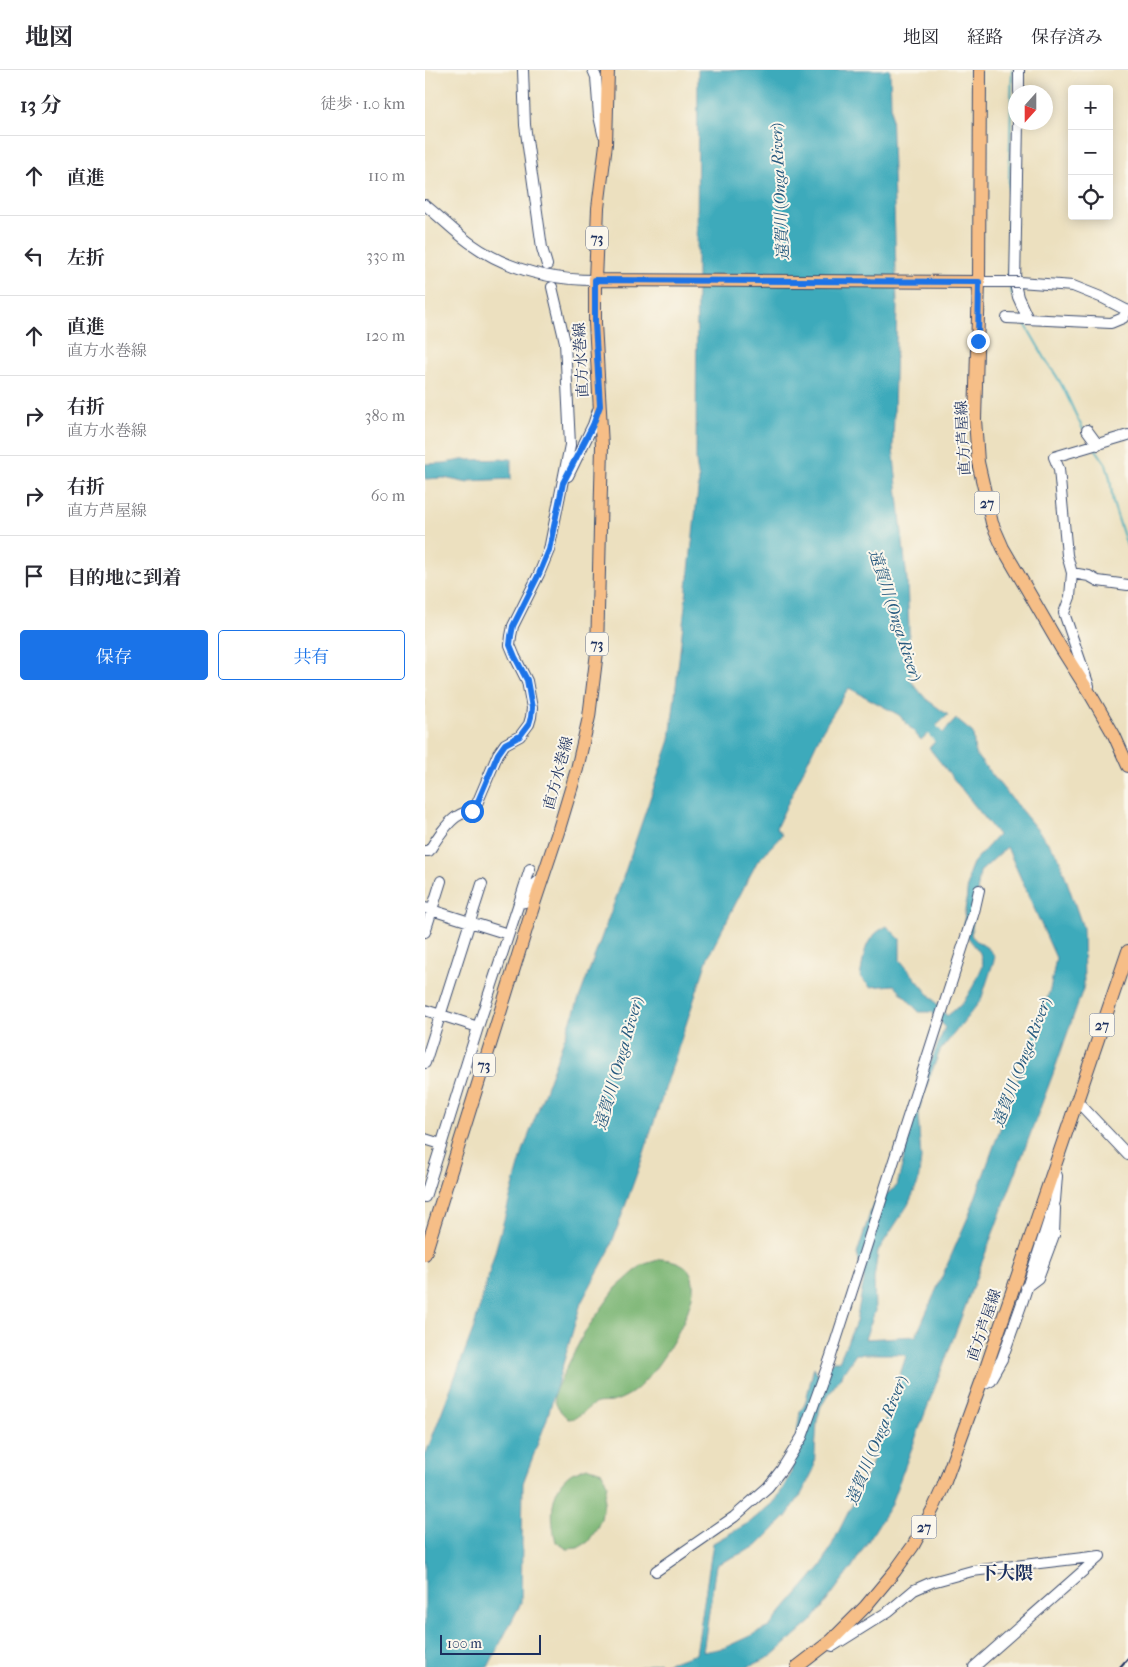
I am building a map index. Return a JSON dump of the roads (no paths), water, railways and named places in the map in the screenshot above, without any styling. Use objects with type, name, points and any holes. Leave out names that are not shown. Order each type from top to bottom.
[{"type":"main road","name":"直方水巻線","points":[[425,1254],[558,832],[589,718],[597,652],[602,446],[595,323],[598,280],[598,208],[606,144],[608,70]]},
{"type":"main road","name":"直方芦屋線","points":[[980,70],[975,419],[978,462],[992,523],[1003,548],[1114,735],[1128,766]]},
{"type":"main road","points":[[598,280],[976,282]]},
{"type":"main road","name":"直方芦屋線","points":[[797,1667],[846,1627],[895,1572],[913,1546],[934,1507],[980,1385],[1128,951]]},
{"type":"street","points":[[523,70],[525,125],[542,248],[547,265]]},
{"type":"street","points":[[593,70],[596,77],[599,116],[606,144]]},
{"type":"street","points":[[1019,70],[1019,85]]},
{"type":"street","points":[[1018,130],[1015,284],[1029,319]]},
{"type":"street","points":[[425,205],[470,242],[491,256],[513,266],[539,274],[570,280],[598,280]]},
{"type":"street","points":[[976,282],[1019,282],[1073,286],[1128,311],[1123,318],[1111,323],[1007,318]]},
{"type":"street","points":[[425,851],[429,851],[439,836],[457,816],[472,811],[476,806],[498,754],[505,744],[520,736],[529,724],[532,708],[527,680],[510,645],[511,636],[513,626],[549,550],[570,445],[565,342],[552,287]]},
{"type":"street","points":[[563,483],[593,425],[600,406]]},
{"type":"street","points":[[1087,430],[1095,446]]},
{"type":"street","points":[[1092,697],[1064,612],[1070,596],[1072,573],[1067,555],[1059,469],[1053,457],[1128,435]]},
{"type":"street","points":[[1072,573],[1089,576],[1098,581],[1128,585]]},
{"type":"street","points":[[425,1197],[530,869]]},
{"type":"street","points":[[519,903],[525,902],[535,885],[544,876]]},
{"type":"street","points":[[425,932],[429,909],[441,881]]},
{"type":"street","points":[[425,1063],[482,884]]},
{"type":"street","points":[[656,1571],[734,1517],[768,1487],[802,1437],[833,1350],[974,912],[979,890]]},
{"type":"street","points":[[429,909],[508,934]]},
{"type":"street","points":[[425,1010],[478,1027]]},
{"type":"street","points":[[1077,1100],[1128,1155]]},
{"type":"street","points":[[425,1139],[441,1144]]},
{"type":"street","points":[[980,1385],[990,1380],[1002,1359],[1015,1323],[1054,1202],[1057,1176],[1055,1168]]},
{"type":"street","points":[[826,1644],[833,1646],[889,1611],[913,1590],[933,1582],[972,1571],[1100,1556],[974,1667]]},
{"type":"water","points":[[698,70],[890,70],[897,306],[893,448],[907,580],[911,681],[926,699],[948,715],[921,740],[899,715],[849,688],[822,731],[776,828],[782,835],[757,862],[708,957],[641,1162],[609,1251],[581,1303],[546,1422],[523,1483],[521,1603],[488,1667],[425,1667],[425,1456],[474,1327],[524,1148],[617,895],[670,740],[699,481],[696,461]]},
{"type":"water","points":[[467,459],[511,459],[511,479],[468,481],[468,483],[444,478],[425,479],[425,464]]},
{"type":"water","points":[[956,719],[973,733],[975,754],[1058,855],[1083,928],[1084,986],[1053,1074],[890,1506],[852,1567],[812,1621],[772,1656],[747,1667],[639,1667],[660,1662],[662,1665],[696,1654],[713,1543],[750,1522],[776,1500],[791,1474],[800,1412],[805,1404],[814,1367],[818,1374],[833,1361],[839,1361],[856,1322],[864,1279],[857,1254],[873,1204],[897,1186],[927,1071],[945,1027],[932,1012],[919,1012],[894,985],[870,987],[860,977],[866,947],[873,936],[887,926],[900,939],[900,960],[947,1016],[963,1003],[983,965],[980,953],[963,931],[969,873],[973,863],[998,835],[929,748]],"holes":[[[1007,847],[1056,958],[1050,990],[969,1215],[916,1336],[865,1339],[875,1311],[874,1279],[878,1251],[908,1205],[918,1183],[921,1159],[918,1113],[929,1078],[940,1051],[981,1000],[995,957],[971,935],[980,872]],[[856,1354],[900,1354],[906,1356],[870,1468],[822,1565],[769,1627],[724,1648],[703,1652],[716,1565],[757,1546],[786,1517],[802,1493],[814,1469],[817,1421],[821,1406]]]},
{"type":"waterway","points":[[1009,277],[1008,210],[1012,70]]},
{"type":"waterway","points":[[1010,285],[1013,297]]},
{"type":"waterway","points":[[1024,322],[1060,381],[1083,429]]},
{"type":"waterway","points":[[1095,448],[1106,464],[1113,503],[1128,549]]},
{"type":"waterway","name":"遠賀川 (Onga River)","points":[[922,718],[950,750]]},
{"type":"railway","points":[[1120,1667],[1128,1658]]},
{"type":"district","name":"下大隈","points":[[1006,1573]]}]
